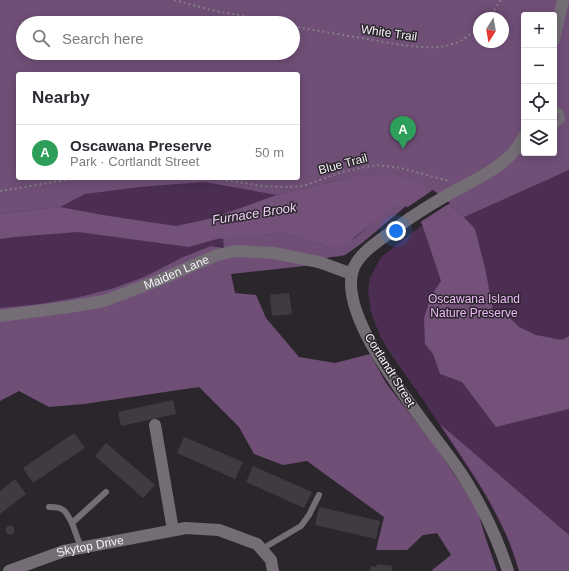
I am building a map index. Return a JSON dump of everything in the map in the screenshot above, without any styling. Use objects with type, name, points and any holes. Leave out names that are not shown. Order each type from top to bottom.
[{"type":"street","points":[[557,27],[563,0]]},
{"type":"street","name":"Cortlandt Street","points":[[508,571],[493,531],[473,492],[451,458],[398,388],[373,346],[358,315],[353,299],[351,282],[356,264],[363,254],[401,225],[492,169],[507,158],[521,141]]},
{"type":"street","name":"Maiden Lane","points":[[0,316],[69,308],[104,301],[157,281],[217,255],[235,251],[274,253],[319,262],[352,274]]},
{"type":"street","points":[[155,425],[173,530]]},
{"type":"street","name":"Skytop Drive","points":[[9,571],[64,551],[186,528],[220,530],[257,544],[271,560],[273,571]]},
{"type":"lane","points":[[557,110],[561,113],[562,120],[557,124]]},
{"type":"lane","points":[[72,523],[106,492]]},
{"type":"lane","points":[[262,549],[301,526],[309,515],[319,495]]},
{"type":"lane","points":[[49,507],[60,507],[65,511],[72,523],[81,548]]},
{"type":"path","points":[[174,0],[211,10],[243,16]]},
{"type":"path","points":[[492,12],[501,0]]},
{"type":"path","name":"White Trail","points":[[300,27],[392,43],[429,47],[452,44],[473,32]]},
{"type":"path","name":"Blue Trail","points":[[225,180],[263,186],[302,186],[342,172],[376,165],[401,168],[448,180],[454,191]]},
{"type":"path","points":[[0,191],[60,180]]},
{"type":"green space","points":[[0,0],[473,13],[473,48],[504,48],[406,206],[362,243],[345,255],[338,257],[211,246],[183,257],[144,277],[111,289],[75,298],[0,308]]},
{"type":"green space","name":"Oscawana Island Nature Preserve","points":[[569,0],[569,571],[519,571],[507,537],[485,494],[380,336],[371,312],[368,290],[370,278],[381,257],[461,195],[521,155],[557,156],[557,122]]},
{"type":"green space","points":[[509,14],[521,14],[521,20],[509,39]]},
{"type":"shaded area","points":[[0,0],[569,0],[569,170],[464,217],[431,190],[351,177],[277,195],[204,182],[139,187],[85,194],[60,207],[0,214]]},
{"type":"shaded area","points":[[394,205],[406,206],[362,243],[345,255],[326,258],[270,258],[313,265],[231,274],[235,293],[256,295],[266,318],[299,357],[335,363],[370,354],[386,383],[436,448],[477,510],[497,571],[431,571],[451,555],[437,533],[423,535],[407,550],[376,550],[384,517],[307,461],[283,465],[254,454],[239,427],[199,387],[84,404],[49,407],[19,391],[0,401],[0,308],[75,298],[111,289],[144,277],[183,257],[211,246],[224,248],[223,238],[284,233],[329,247],[355,238]]},
{"type":"shaded area","points":[[440,424],[569,535],[569,571],[519,571],[505,532],[486,494]]},
{"type":"water","name":"Furnace Brook","points":[[398,175],[431,190],[464,217],[475,229],[485,268],[494,315],[509,317],[519,327],[536,335],[562,340],[569,336],[569,409],[496,427],[462,382],[440,374],[433,354],[425,344],[424,318],[431,296],[441,281],[422,224],[406,206],[394,206],[343,246],[329,247],[284,233],[217,239],[189,247],[78,232],[0,239],[0,214],[60,207],[176,226],[209,219],[277,195],[351,177]]},
{"type":"pier","points":[[433,190],[450,203],[419,223],[405,209]]},
{"type":"building","points":[[289,293],[292,314],[272,316],[270,295]]},
{"type":"building","points":[[173,400],[176,414],[121,426],[118,412]]},
{"type":"building","points":[[74,433],[85,448],[33,483],[23,468]]},
{"type":"building","points":[[184,437],[243,462],[235,479],[177,453]]},
{"type":"building","points":[[106,443],[155,485],[143,498],[95,456]]},
{"type":"building","points":[[253,466],[312,492],[304,508],[246,482]]},
{"type":"building","points":[[15,479],[26,494],[0,514],[0,491]]},
{"type":"building","points":[[319,507],[380,521],[376,539],[315,525]]},
{"type":"building","points":[[10,525],[15,530],[10,535],[5,530]]},
{"type":"building","points":[[377,564],[392,566],[392,571],[369,571],[371,566],[376,567]]},
{"type":"place","name":"Oscawana Preserve","points":[[403,149]]}]
